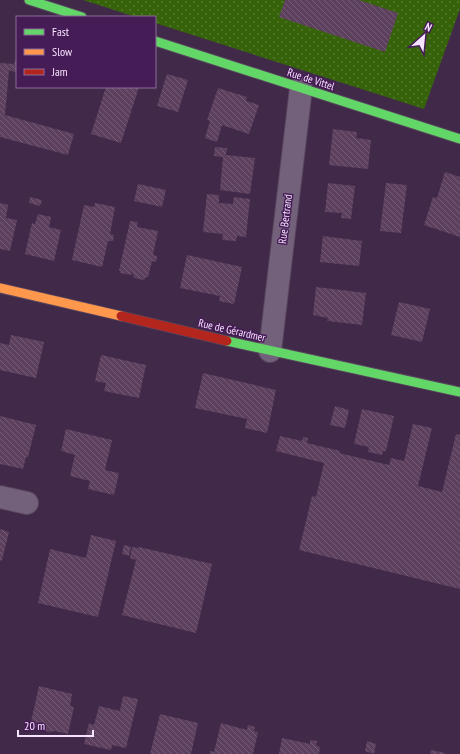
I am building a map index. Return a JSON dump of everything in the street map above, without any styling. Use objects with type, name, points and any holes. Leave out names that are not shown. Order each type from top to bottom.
[{"type":"street","points":[[29,0],[79,16]]},
{"type":"street","name":"Rue de Vittel","points":[[156,41],[460,139]]},
{"type":"street","name":"Rue Bertrand","points":[[270,351],[301,88]]},
{"type":"street","name":"Rue de Gérardmer","points":[[0,288],[270,351],[460,392]]},
{"type":"street","points":[[0,497],[27,503]]},
{"type":"green space","points":[[83,0],[460,0],[460,9],[424,109],[156,23],[156,16],[133,16]]},
{"type":"building","points":[[285,0],[359,0],[398,13],[385,52],[279,17]]},
{"type":"building","points":[[16,58],[16,73],[9,70],[5,115],[74,134],[68,155],[0,137],[0,63],[14,64]]},
{"type":"building","points":[[167,74],[188,80],[178,112],[157,106]]},
{"type":"building","points":[[106,88],[139,88],[121,143],[91,134]]},
{"type":"building","points":[[218,88],[247,97],[246,101],[259,105],[249,134],[222,125],[217,142],[205,138],[210,121],[207,120]]},
{"type":"building","points":[[333,129],[357,132],[356,138],[371,140],[368,169],[329,165]]},
{"type":"building","points":[[215,147],[227,148],[226,155],[255,158],[250,194],[220,190],[223,157],[214,156]]},
{"type":"building","points":[[445,172],[460,177],[460,237],[424,225],[433,197],[437,198]]},
{"type":"building","points":[[328,183],[355,186],[351,219],[341,218],[342,213],[325,212]]},
{"type":"building","points":[[386,183],[407,185],[401,233],[380,231]]},
{"type":"building","points":[[138,184],[166,190],[162,207],[134,201]]},
{"type":"building","points":[[207,194],[219,195],[219,203],[233,204],[234,197],[250,199],[246,237],[237,236],[236,241],[222,240],[223,234],[203,232]]},
{"type":"building","points":[[30,197],[42,200],[40,206],[29,203]]},
{"type":"building","points":[[0,203],[8,205],[6,218],[17,220],[10,251],[0,249]]},
{"type":"building","points":[[95,203],[115,207],[110,234],[114,235],[113,241],[108,241],[102,267],[72,260],[84,205],[94,207]]},
{"type":"building","points":[[38,214],[51,217],[49,227],[61,230],[54,261],[25,254],[32,223],[35,224]]},
{"type":"building","points":[[130,221],[138,222],[137,227],[158,231],[153,255],[157,256],[156,262],[152,261],[148,277],[144,280],[134,278],[133,274],[131,273],[131,275],[120,273],[121,271],[119,271]]},
{"type":"building","points":[[323,236],[362,241],[359,266],[320,262]]},
{"type":"building","points":[[187,255],[242,267],[234,304],[219,301],[220,296],[180,288]]},
{"type":"building","points":[[316,287],[366,293],[362,325],[327,321],[328,318],[313,315]]},
{"type":"building","points":[[399,302],[430,309],[422,342],[391,335]]},
{"type":"building","points":[[11,335],[44,342],[36,378],[0,370],[0,343],[9,345]]},
{"type":"building","points":[[101,355],[146,365],[139,398],[104,391],[106,383],[95,381]]},
{"type":"building","points":[[203,373],[276,390],[267,433],[245,428],[247,419],[195,408]]},
{"type":"building","points":[[335,406],[349,410],[345,428],[330,425]]},
{"type":"building","points":[[362,409],[394,416],[386,451],[383,451],[382,455],[368,452],[369,447],[354,444]]},
{"type":"building","points":[[0,416],[36,425],[28,457],[26,457],[23,469],[0,464]]},
{"type":"building","points":[[413,424],[432,428],[418,486],[442,492],[456,434],[460,435],[460,589],[299,550],[312,496],[316,497],[324,463],[276,451],[280,436],[302,441],[303,437],[308,438],[307,443],[340,451],[339,453],[389,465],[391,458],[404,461]]},
{"type":"building","points":[[66,429],[112,440],[105,470],[119,473],[114,495],[88,489],[90,481],[70,476],[75,455],[61,451]]},
{"type":"building","points":[[0,529],[9,532],[2,560],[0,561]]},
{"type":"building","points":[[91,535],[116,541],[98,617],[38,603],[50,549],[86,558]]},
{"type":"building","points":[[124,545],[131,547],[129,556],[122,554]]},
{"type":"building","points":[[132,547],[139,547],[212,564],[196,633],[122,615],[136,560],[130,558]]},
{"type":"building","points":[[39,686],[72,694],[70,706],[74,707],[68,734],[55,731],[49,732],[30,726]]},
{"type":"building","points":[[123,696],[138,699],[126,748],[112,745],[111,750],[84,744],[89,723],[94,725],[99,706],[120,711]]},
{"type":"building","points":[[160,714],[198,723],[191,754],[150,754]]},
{"type":"building","points":[[221,723],[247,730],[248,725],[255,727],[254,731],[258,732],[253,754],[210,754],[210,751],[214,752]]},
{"type":"building","points":[[282,738],[310,744],[310,740],[317,741],[316,745],[320,747],[319,754],[279,754]]},
{"type":"building","points":[[367,741],[376,744],[374,754],[365,751]]},
{"type":"building","points":[[431,750],[445,753],[445,754],[430,754]]},
{"type":"traffic: fast","points":[[29,0],[79,16]]},
{"type":"traffic: fast","points":[[156,41],[460,139]]},
{"type":"traffic: fast","points":[[227,341],[460,392]]},
{"type":"traffic: slow","points":[[0,288],[121,316]]},
{"type":"traffic: jam","points":[[121,316],[227,341]]}]
